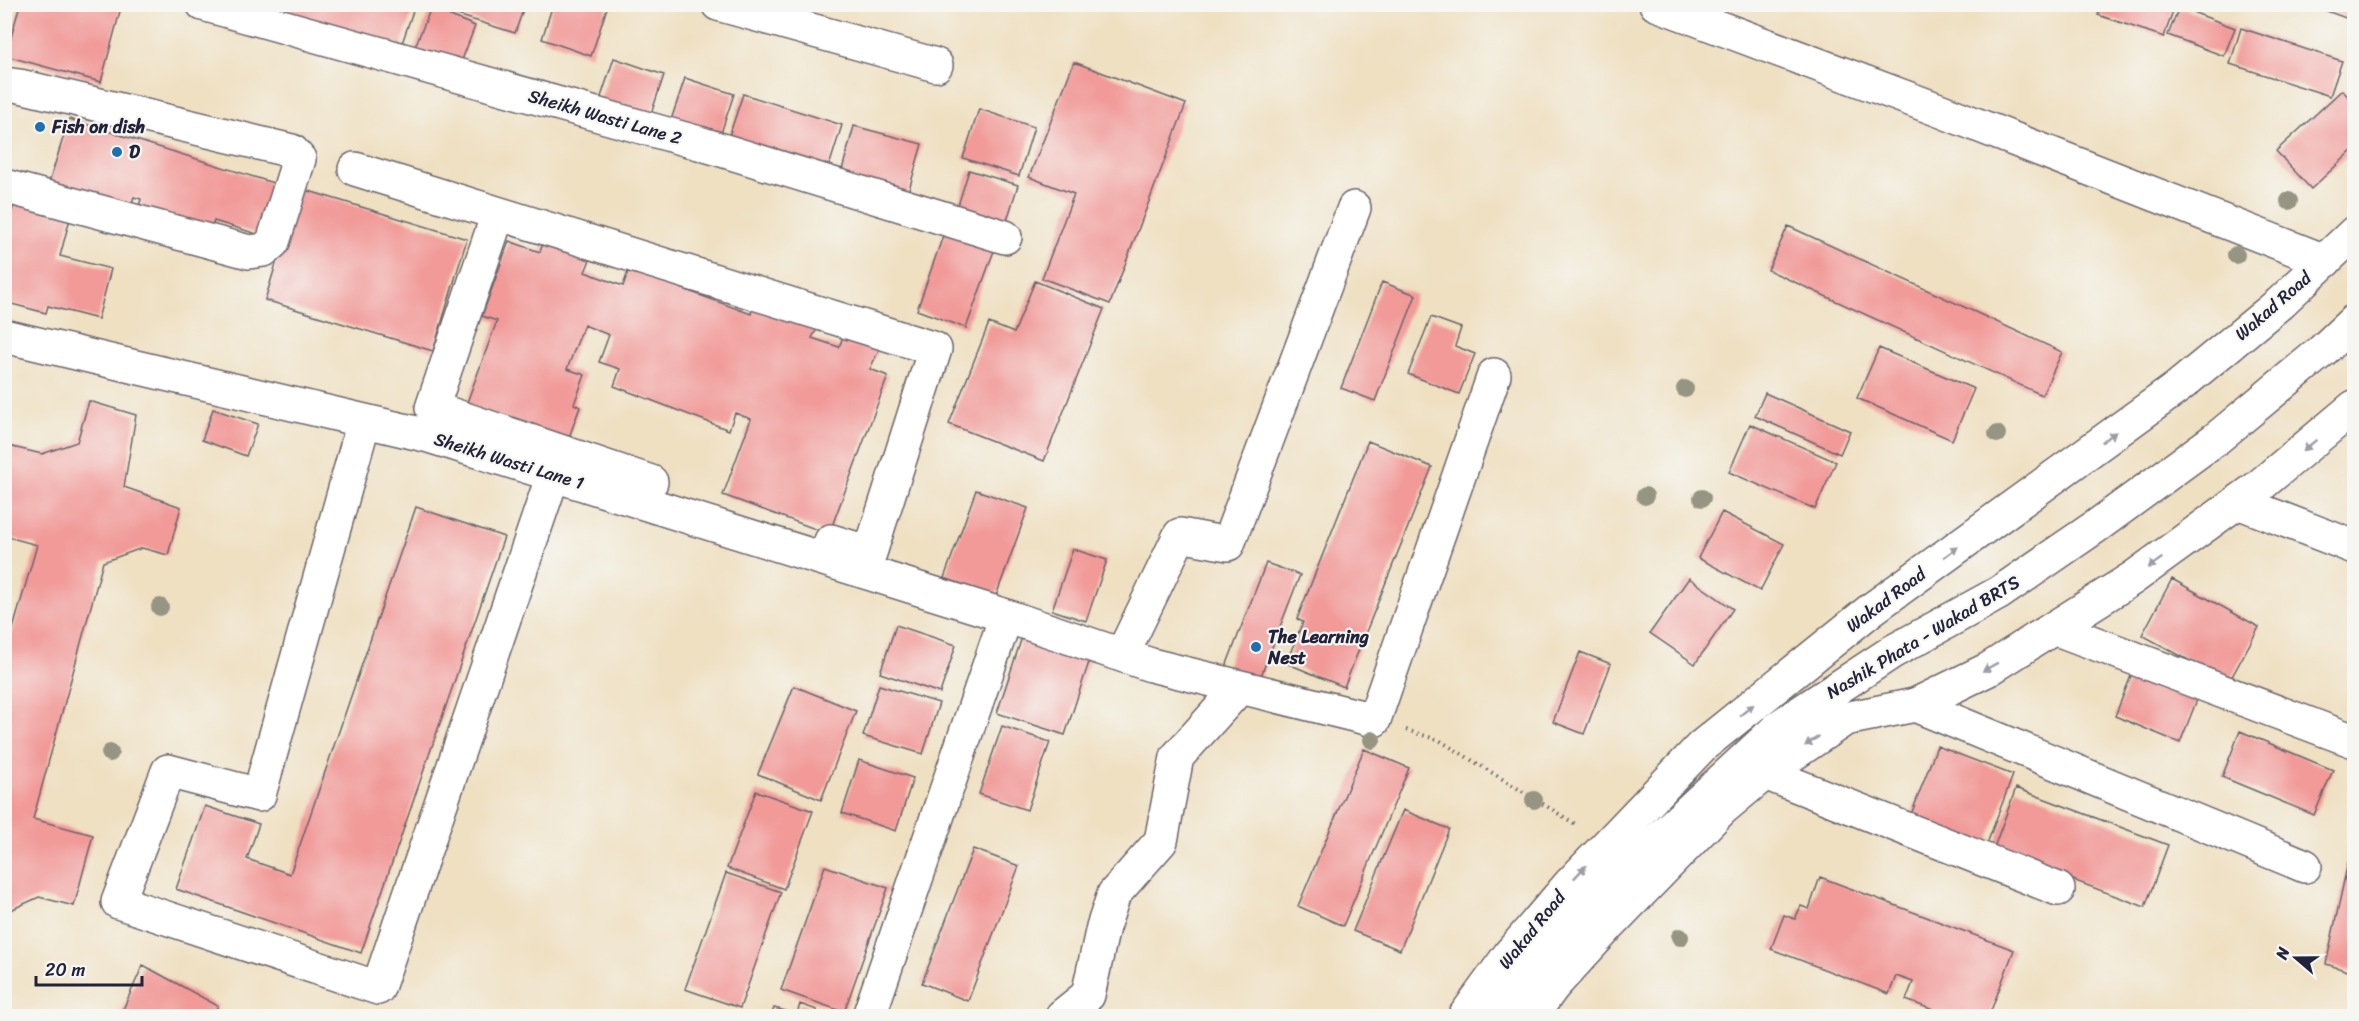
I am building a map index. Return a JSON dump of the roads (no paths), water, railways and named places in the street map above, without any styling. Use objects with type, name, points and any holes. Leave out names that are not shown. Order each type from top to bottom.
[{"type":"street","name":"Sheikh Wasti Lane 2","points":[[203,4],[699,143],[1005,237]]},
{"type":"street","points":[[718,4],[936,65]]},
{"type":"street","points":[[1656,4],[1939,110],[2325,261]]},
{"type":"street","points":[[4,84],[292,151],[299,159],[273,242],[264,250],[249,252],[4,186]]},
{"type":"street","points":[[355,170],[498,214],[935,349],[867,562],[428,421],[498,214]]},
{"type":"street","points":[[1122,655],[1180,535],[1227,544],[1354,207]]},
{"type":"street","name":"Wakad Road","points":[[1465,1017],[1510,954],[1608,843],[1702,746],[1872,609],[2178,387],[2280,303],[2355,233]]},
{"type":"street","name":"Nashik Phata - Wakad BRTS","points":[[1503,1017],[1572,919],[1780,726],[1892,652],[1999,593],[2098,525],[2217,438],[2355,321]]},
{"type":"street","name":"Sheikh Wasti Lane 1","points":[[4,336],[364,421],[428,421],[553,475],[867,562],[1006,616],[1122,655],[1374,720],[1494,375]]},
{"type":"street","points":[[1531,1017],[1554,984],[1608,927],[1722,809],[1765,773],[1845,719],[1915,705],[1989,669],[2133,578],[2238,502],[2351,414]]},
{"type":"street","points":[[364,421],[259,795],[168,771],[118,902],[378,988],[553,475]]},
{"type":"street","points":[[2238,502],[2355,547]]},
{"type":"street","points":[[869,1017],[1006,616]]},
{"type":"street","points":[[2054,628],[2355,741]]},
{"type":"street","points":[[1062,1017],[1088,995],[1103,927],[1114,894],[1161,842],[1177,757],[1240,687]]},
{"type":"street","points":[[1915,705],[2305,866]]},
{"type":"street","points":[[1765,773],[2058,889]]},
{"type":"place","name":"Fish on dish","points":[[40,127]]},
{"type":"place","name":"D","points":[[117,152]]},
{"type":"place","name":"The Learning Nest","points":[[1256,647]]}]
